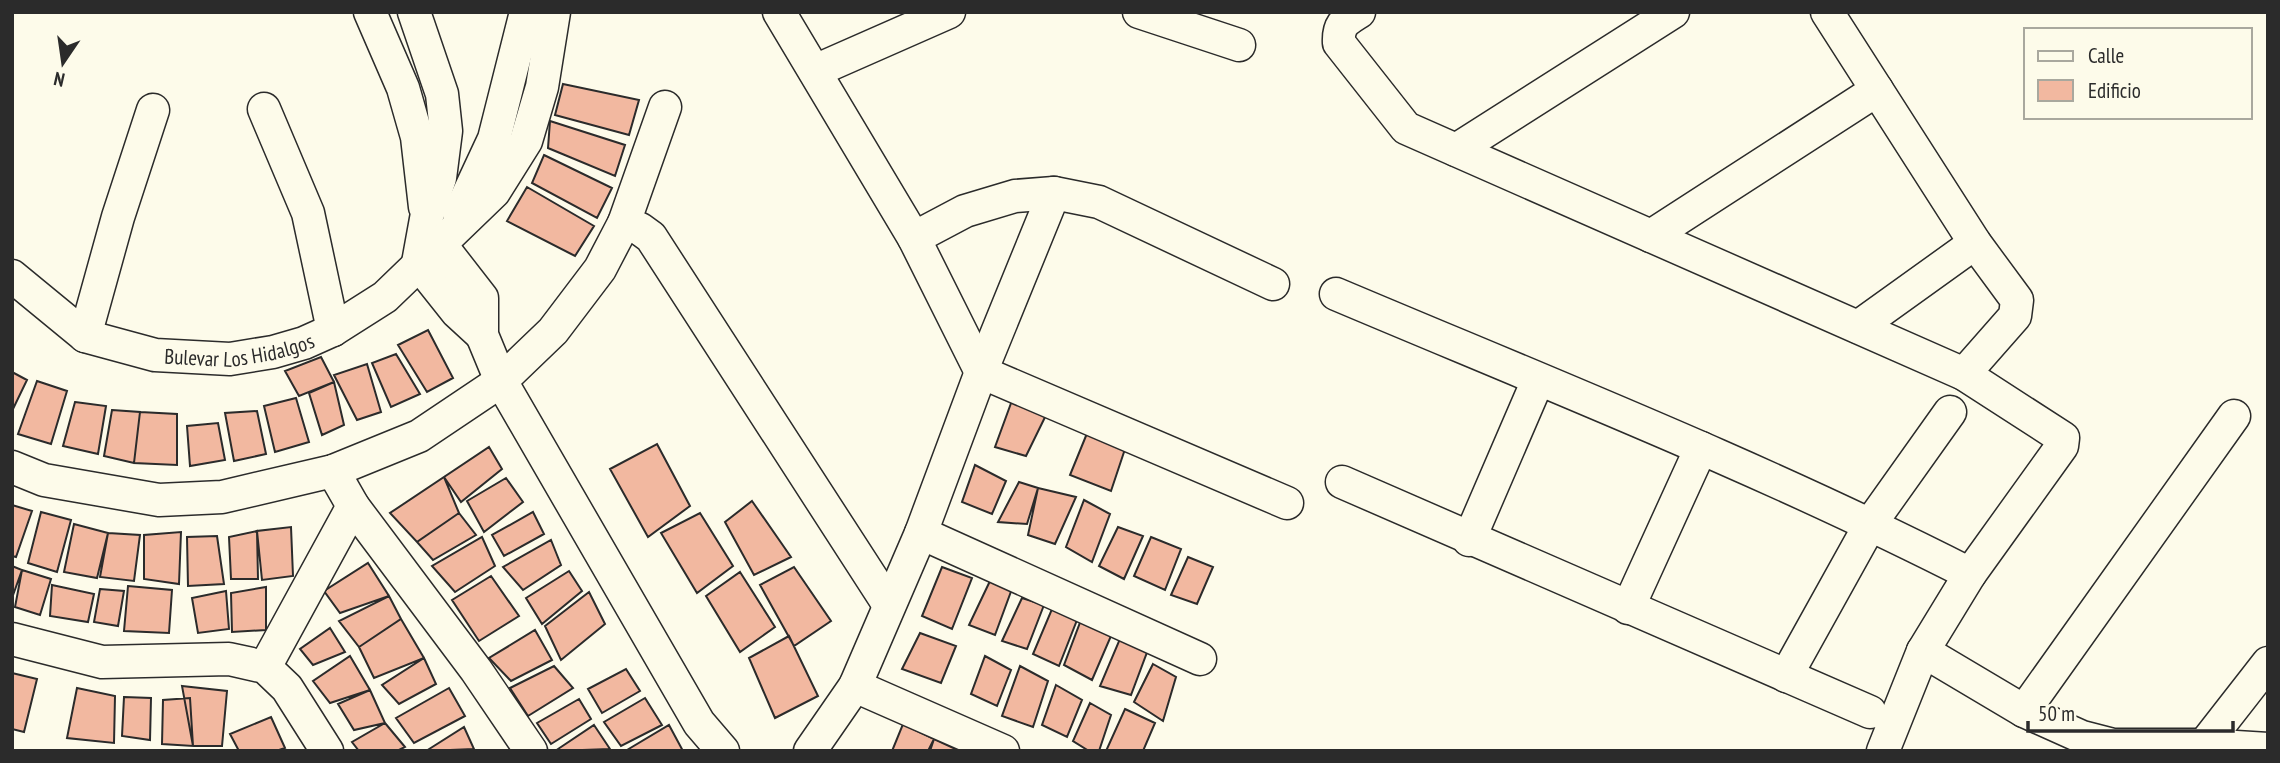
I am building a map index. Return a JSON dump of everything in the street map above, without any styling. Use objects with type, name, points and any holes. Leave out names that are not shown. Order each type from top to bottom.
[{"type":"street","points":[[370,12],[403,88],[417,137],[434,239],[482,298],[482,335],[501,381],[699,723],[723,751]]},
{"type":"street","points":[[414,12],[442,94],[446,131],[434,239]]},
{"type":"street","name":"Bulevar Los Hidalgos","points":[[12,276],[85,336],[155,355],[230,359],[273,352],[304,343],[333,330],[385,297],[434,239],[480,172],[494,139],[526,12]]},
{"type":"street","name":"Bulevar Los Hidalgos","points":[[434,239],[494,192],[526,141],[542,87],[554,12]]},
{"type":"street","points":[[779,12],[914,238],[981,372],[1287,503]]},
{"type":"street","points":[[815,71],[949,12]]},
{"type":"street","points":[[1139,12],[1239,45]]},
{"type":"street","points":[[1359,12],[1338,31],[1339,43],[1406,128],[1965,374],[2063,438],[2064,442],[1970,574],[1923,651],[1883,751]]},
{"type":"street","points":[[1456,150],[1673,12]]},
{"type":"street","points":[[1826,12],[1975,243],[2017,300],[2015,316],[1965,374]]},
{"type":"street","points":[[1651,236],[1877,90]]},
{"type":"street","points":[[12,467],[44,480],[159,500],[222,497],[333,471],[419,436],[501,381],[553,331],[600,269],[624,223],[664,107]]},
{"type":"street","points":[[264,109],[308,213],[333,330]]},
{"type":"street","points":[[85,336],[118,216],[153,110]]},
{"type":"street","points":[[443,162],[455,172],[480,172]]},
{"type":"street","points":[[914,238],[965,211],[1015,196],[1054,193],[1099,202],[1273,284]]},
{"type":"street","points":[[810,751],[855,686],[921,533],[981,372],[1054,193]]},
{"type":"street","points":[[624,223],[651,237],[889,605]]},
{"type":"street","points":[[1858,327],[1975,243]]},
{"type":"street","points":[[1336,294],[1871,523],[1970,574]]},
{"type":"street","points":[[1469,540],[1538,380]]},
{"type":"street","points":[[1786,677],[1871,523],[1950,412]]},
{"type":"street","points":[[2024,712],[2234,416]]},
{"type":"street","points":[[1628,608],[1701,448]]},
{"type":"street","points":[[333,471],[353,506],[476,670],[531,751]]},
{"type":"street","points":[[1342,482],[1469,540],[1870,712]]},
{"type":"street","points":[[265,667],[353,506]]},
{"type":"street","points":[[921,533],[1200,659]]},
{"type":"street","points":[[12,639],[102,662],[229,659],[265,667],[287,688],[327,751]]},
{"type":"street","points":[[1923,651],[2024,712],[2082,737],[2113,745],[2268,749]]},
{"type":"street","points":[[2204,746],[2268,663]]},
{"type":"street","points":[[855,686],[1003,751]]},
{"type":"building","points":[[563,84],[639,100],[629,135],[555,115]]},
{"type":"building","points":[[550,121],[625,145],[615,176],[548,148]]},
{"type":"building","points":[[544,155],[612,188],[597,218],[532,183]]},
{"type":"building","points":[[527,187],[594,226],[575,256],[507,221]]},
{"type":"building","points":[[428,330],[453,378],[427,392],[398,345]]},
{"type":"building","points":[[396,354],[420,394],[391,407],[372,363]]},
{"type":"building","points":[[321,357],[334,382],[299,396],[285,371]]},
{"type":"building","points":[[367,364],[381,412],[357,420],[334,375]]},
{"type":"building","points":[[12,372],[27,380],[12,411]]},
{"type":"building","points":[[37,381],[67,391],[51,444],[18,434]]},
{"type":"building","points":[[334,382],[344,425],[322,435],[309,393]]},
{"type":"building","points":[[1014,395],[1049,409],[1026,456],[995,447]]},
{"type":"building","points":[[296,398],[309,442],[275,452],[264,406]]},
{"type":"building","points":[[75,402],[106,406],[98,454],[63,446]]},
{"type":"building","points":[[112,410],[140,412],[134,463],[104,456]]},
{"type":"building","points":[[257,411],[266,454],[234,461],[225,413]]},
{"type":"building","points":[[140,412],[177,414],[177,465],[134,463]]},
{"type":"building","points":[[218,423],[225,460],[190,466],[187,426]]},
{"type":"building","points":[[1090,426],[1126,446],[1111,491],[1070,475]]},
{"type":"building","points":[[657,444],[690,506],[648,537],[610,469]]},
{"type":"building","points":[[489,447],[502,469],[461,502],[444,477]]},
{"type":"building","points":[[975,465],[1006,481],[992,514],[962,502]]},
{"type":"building","points":[[444,477],[459,513],[417,542],[390,513]]},
{"type":"building","points":[[506,478],[523,502],[484,532],[467,501]]},
{"type":"building","points":[[1019,482],[1038,488],[1027,524],[998,522]]},
{"type":"building","points":[[1038,488],[1076,497],[1055,544],[1028,535]]},
{"type":"building","points":[[1084,500],[1110,514],[1092,562],[1066,547]]},
{"type":"building","points":[[752,501],[791,557],[754,575],[725,522]]},
{"type":"building","points":[[12,505],[32,511],[16,557],[12,556]]},
{"type":"building","points":[[41,512],[71,520],[57,572],[28,563]]},
{"type":"building","points":[[533,512],[544,534],[504,556],[492,535]]},
{"type":"building","points":[[459,513],[476,535],[433,560],[417,542]]},
{"type":"building","points":[[700,513],[733,566],[697,593],[661,533]]},
{"type":"building","points":[[74,524],[108,533],[97,578],[64,572]]},
{"type":"building","points":[[291,527],[293,576],[262,580],[257,531]]},
{"type":"building","points":[[1118,527],[1143,536],[1124,579],[1099,566]]},
{"type":"building","points":[[257,531],[258,579],[231,579],[229,537]]},
{"type":"building","points":[[181,532],[179,584],[144,579],[144,535]]},
{"type":"building","points":[[108,533],[140,535],[134,581],[100,577]]},
{"type":"building","points":[[217,536],[224,584],[188,586],[187,537]]},
{"type":"building","points":[[482,537],[495,566],[455,592],[432,566]]},
{"type":"building","points":[[1151,537],[1181,549],[1165,590],[1134,576]]},
{"type":"building","points":[[551,540],[561,565],[523,590],[503,567]]},
{"type":"building","points":[[1188,557],[1213,567],[1197,604],[1171,595]]},
{"type":"building","points":[[368,563],[389,596],[340,613],[324,591]]},
{"type":"building","points":[[12,566],[22,570],[12,598]]},
{"type":"building","points":[[794,567],[831,621],[794,646],[760,585]]},
{"type":"building","points":[[942,567],[972,578],[952,629],[922,616]]},
{"type":"building","points":[[22,570],[51,579],[40,615],[15,607]]},
{"type":"building","points":[[569,571],[582,591],[542,624],[526,598]]},
{"type":"building","points":[[740,572],[775,627],[740,652],[706,596]]},
{"type":"building","points":[[491,576],[519,616],[479,641],[452,600]]},
{"type":"building","points":[[990,581],[1013,586],[995,635],[969,625]]},
{"type":"building","points":[[52,585],[94,594],[88,622],[50,616]]},
{"type":"building","points":[[128,586],[172,590],[169,633],[124,631]]},
{"type":"building","points":[[266,587],[266,630],[232,632],[231,593]]},
{"type":"building","points":[[100,589],[124,591],[118,626],[94,622]]},
{"type":"building","points":[[226,591],[229,629],[198,633],[192,598]]},
{"type":"building","points":[[589,592],[605,624],[561,660],[545,626]]},
{"type":"building","points":[[389,596],[401,619],[359,647],[339,621]]},
{"type":"building","points":[[1022,598],[1044,605],[1027,649],[1002,641]]},
{"type":"building","points":[[1052,609],[1077,620],[1059,666],[1033,654]]},
{"type":"building","points":[[401,619],[424,658],[374,678],[359,647]]},
{"type":"building","points":[[1081,620],[1111,636],[1092,680],[1064,665]]},
{"type":"building","points":[[330,628],[345,652],[313,665],[300,649]]},
{"type":"building","points":[[535,630],[552,660],[511,681],[489,658]]},
{"type":"building","points":[[920,633],[956,646],[941,683],[902,669]]},
{"type":"building","points":[[1122,634],[1149,647],[1131,695],[1100,686]]},
{"type":"building","points":[[789,636],[818,696],[775,718],[749,658]]},
{"type":"building","points":[[350,656],[370,690],[330,703],[313,681]]},
{"type":"building","points":[[985,656],[1011,670],[997,706],[971,694]]},
{"type":"building","points":[[424,658],[436,684],[399,704],[382,685]]},
{"type":"building","points":[[1153,664],[1176,677],[1163,721],[1134,702]]},
{"type":"building","points":[[554,666],[573,688],[528,716],[510,688]]},
{"type":"building","points":[[1020,666],[1048,681],[1033,727],[1002,716]]},
{"type":"building","points":[[626,669],[640,691],[602,713],[588,689]]},
{"type":"building","points":[[12,673],[37,679],[24,732],[12,729]]},
{"type":"building","points":[[1056,685],[1082,700],[1067,737],[1042,725]]},
{"type":"building","points":[[182,686],[227,691],[222,746],[193,746]]},
{"type":"building","points":[[77,688],[115,696],[114,743],[67,738]]},
{"type":"building","points":[[449,688],[465,716],[414,743],[396,718]]},
{"type":"building","points":[[370,690],[385,723],[354,730],[338,704]]},
{"type":"building","points":[[124,697],[151,698],[150,740],[122,736]]},
{"type":"building","points":[[190,698],[193,746],[162,744],[163,700]]},
{"type":"building","points":[[645,698],[662,725],[621,746],[604,722]]},
{"type":"building","points":[[579,699],[591,719],[551,744],[537,723]]},
{"type":"building","points":[[1090,703],[1111,715],[1099,751],[1089,751],[1073,741]]},
{"type":"building","points":[[1125,709],[1155,723],[1143,751],[1106,751]]},
{"type":"building","points":[[271,717],[285,748],[276,751],[239,751],[230,734]]},
{"type":"building","points":[[385,723],[405,747],[397,751],[359,751],[352,742]]},
{"type":"building","points":[[903,724],[934,739],[928,751],[892,751]]},
{"type":"building","points":[[594,725],[610,749],[555,751]]},
{"type":"building","points":[[669,725],[683,751],[627,751],[627,750]]},
{"type":"building","points":[[464,727],[474,749],[426,751]]},
{"type":"building","points":[[934,739],[960,751],[930,751]]}]
